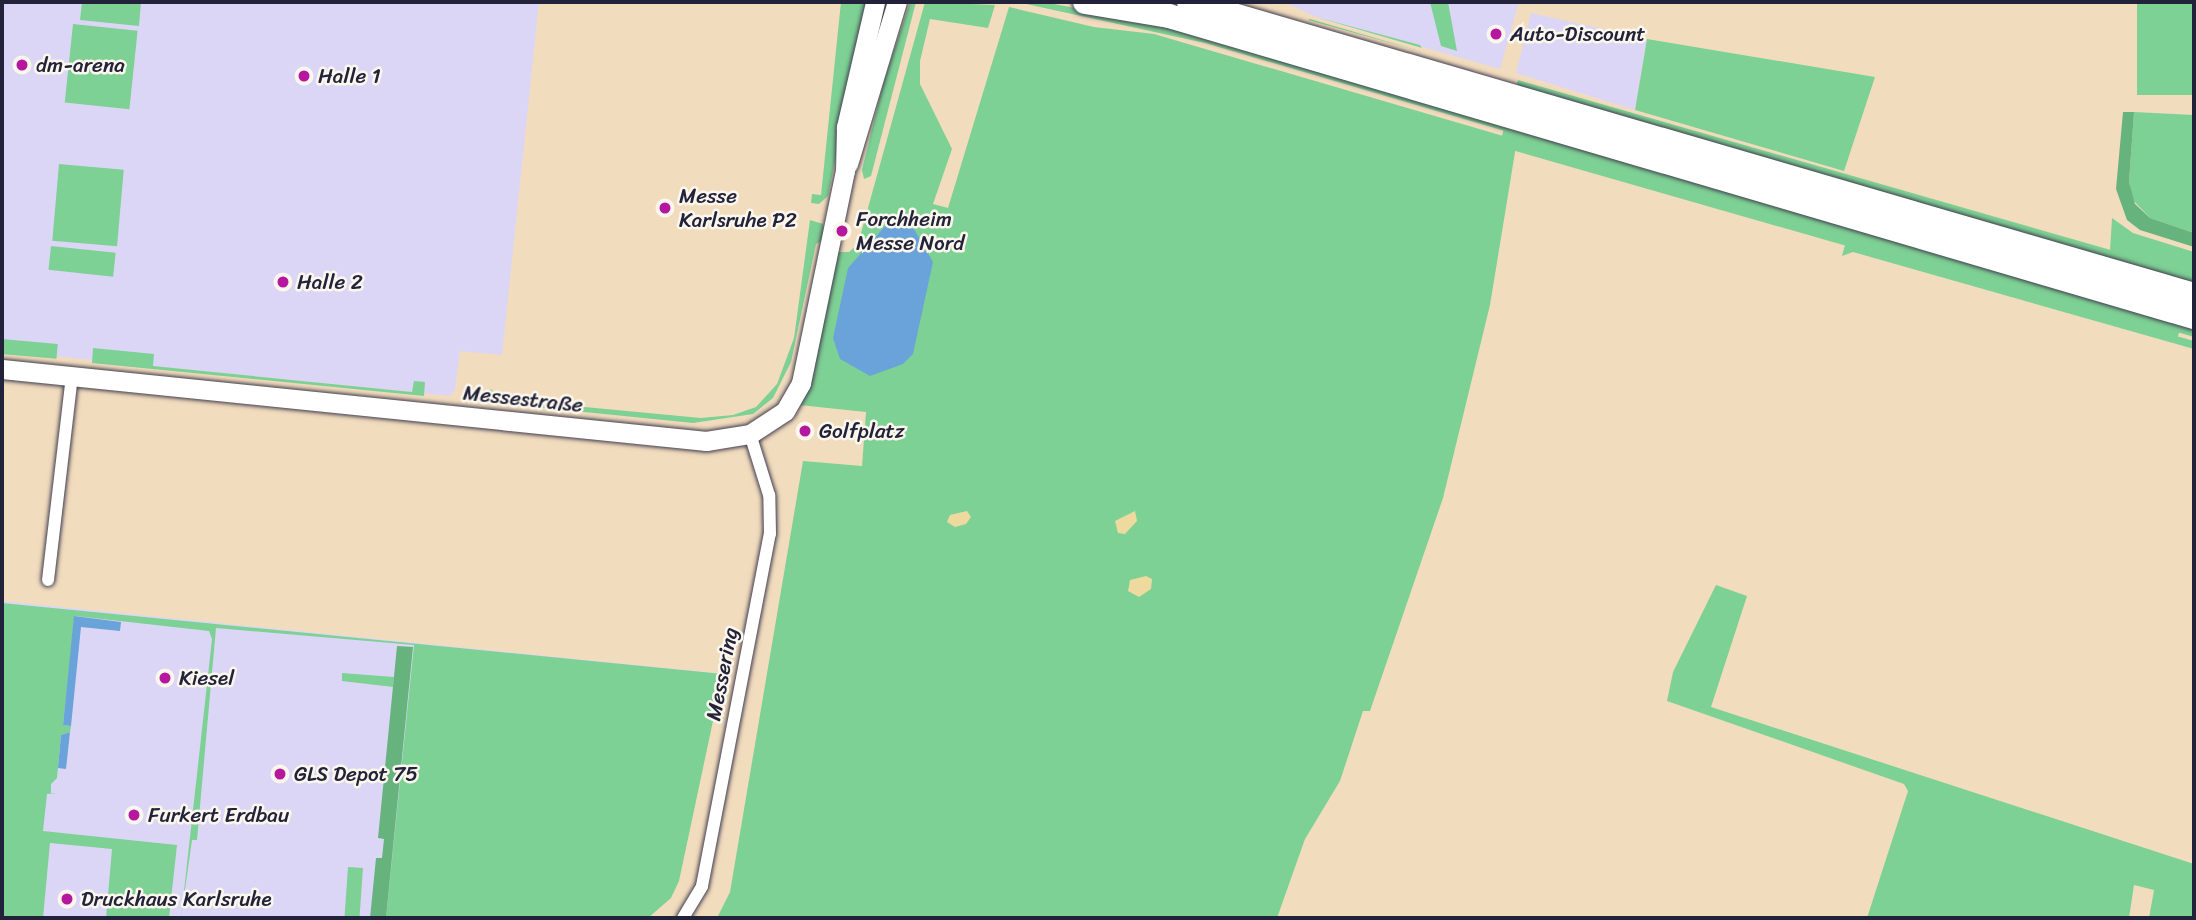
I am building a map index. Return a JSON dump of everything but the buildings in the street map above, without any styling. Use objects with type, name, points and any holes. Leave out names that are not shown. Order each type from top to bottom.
[{"type":"highway","points":[[1086,2],[1169,16],[2194,317]]},
{"type":"highway","points":[[1189,2],[2194,295]]},
{"type":"street","name":"Messestraße","points":[[2,369],[706,441],[750,434],[785,411],[802,383],[845,171],[846,127],[875,2]]},
{"type":"street","name":"Messestraße","points":[[845,171],[857,145],[897,2]]},
{"type":"street","points":[[48,580],[71,384]]},
{"type":"street","name":"Messering","points":[[683,918],[702,886],[770,534],[769,495],[750,434]]},
{"type":"shaded area","points":[[2,2],[539,2],[502,355],[460,351],[455,390],[450,396],[2,351]]},
{"type":"shaded area","points":[[1284,2],[1519,2],[1500,69],[1316,17]]},
{"type":"shaded area","points":[[1531,13],[1647,39],[1635,110],[1516,73]]},
{"type":"shaded area","points":[[2,601],[715,673],[671,893],[642,918],[2,918]]},
{"type":"green space","points":[[82,2],[141,2],[139,26],[80,20]]},
{"type":"green space","points":[[841,2],[867,2],[828,196],[819,204],[811,203],[812,194],[821,195]]},
{"type":"green space","points":[[910,2],[916,2],[871,176],[864,179],[862,170],[883,84]]},
{"type":"green space","points":[[925,2],[995,5],[988,28],[930,19],[920,61],[920,84],[952,149],[933,204],[948,208],[1009,7],[1094,27],[1154,34],[1517,140],[1490,305],[1443,498],[1370,711],[1363,711],[1340,781],[1305,839],[1277,918],[717,918],[730,892],[803,461],[862,466],[866,412],[799,405],[837,252],[849,252],[858,244]]},
{"type":"green space","points":[[1017,2],[1044,2],[1151,23],[2194,328],[2194,337],[1849,238],[1828,226],[1205,43]]},
{"type":"green space","points":[[1430,2],[1448,2],[1457,51],[1441,46]]},
{"type":"green space","points":[[2137,2],[2194,2],[2194,95],[2137,95]]},
{"type":"green space","points":[[1316,17],[1420,45],[1422,48]]},
{"type":"green space","points":[[1310,19],[1423,52],[1308,20]]},
{"type":"green space","points":[[73,24],[138,31],[129,109],[65,103]]},
{"type":"green space","points":[[1647,39],[1875,77],[1844,171],[1635,110]]},
{"type":"green space","points":[[1518,80],[2194,274],[2177,341],[1499,146]]},
{"type":"green space","points":[[2123,112],[2134,112],[2129,182],[2135,204],[2150,218],[2194,233],[2194,247],[2140,230],[2127,220],[2116,189]]},
{"type":"green space","points":[[2134,112],[2194,115],[2194,233],[2150,218],[2132,199],[2129,182]]},
{"type":"green space","points":[[59,164],[124,170],[117,246],[52,241]]},
{"type":"green space","points":[[2112,218],[2133,233],[2194,252],[2194,276],[2110,251]]},
{"type":"green space","points":[[810,220],[823,224],[825,239],[816,244],[791,362],[773,398],[753,414],[693,423],[476,401],[491,389],[500,399],[701,418],[733,415],[756,407],[777,384],[794,338]]},
{"type":"green space","points":[[1852,244],[2194,341],[2194,349],[1853,252],[1842,256],[1845,245]]},
{"type":"green space","points":[[51,246],[116,253],[113,277],[48,270]]},
{"type":"green space","points":[[2,339],[58,344],[56,359],[2,354]]},
{"type":"green space","points":[[93,348],[154,354],[153,366],[412,392],[414,381],[425,382],[424,396],[92,363]]},
{"type":"green space","points":[[1716,585],[1747,596],[1711,707],[2194,864],[2194,918],[2149,918],[2154,890],[2134,885],[2129,918],[1867,918],[1908,791],[1904,784],[1667,701],[1673,672]]},
{"type":"green space","points":[[2,603],[723,674],[679,881],[671,898],[648,918],[386,918],[414,645],[216,628],[197,840],[192,840],[181,918],[212,639],[209,631],[75,616],[63,725],[71,726],[70,732],[61,735],[57,778],[51,784],[51,793],[57,793],[47,794],[43,831],[177,845],[169,918],[106,918],[112,849],[50,843],[43,918],[2,918]]},
{"type":"green space","points":[[397,646],[413,647],[386,918],[370,918],[376,858],[382,858],[384,839],[378,838]]},
{"type":"green space","points":[[342,673],[394,677],[393,687],[342,681]]},
{"type":"green space","points":[[348,867],[363,868],[359,918],[344,918]]},
{"type":"sand","points":[[967,511],[971,517],[966,524],[955,527],[947,522],[950,515]]},
{"type":"sand","points":[[1135,511],[1137,521],[1125,534],[1118,533],[1115,521]]},
{"type":"sand","points":[[1146,576],[1152,579],[1151,589],[1139,597],[1128,591],[1130,580]]},
{"type":"water","points":[[886,225],[914,229],[933,262],[913,354],[903,364],[870,376],[840,359],[833,338],[848,268]]},
{"type":"water","points":[[74,616],[121,622],[120,631],[81,627],[71,726],[63,725]]},
{"type":"water","points":[[70,732],[66,769],[58,768],[61,735]]},
{"type":"place","name":"Auto-Discount","points":[[1496,34]]},
{"type":"place","name":"dm-arena","points":[[22,65]]},
{"type":"place","name":"Halle 1","points":[[304,76]]},
{"type":"place","name":"Messe Karlsruhe P2","points":[[665,208]]},
{"type":"place","name":"Forchheim Messe Nord","points":[[842,231]]},
{"type":"place","name":"Halle 2","points":[[283,282]]},
{"type":"place","name":"Golfplatz","points":[[805,431]]},
{"type":"place","name":"Kiesel","points":[[165,678]]},
{"type":"place","name":"GLS Depot 75","points":[[280,774]]},
{"type":"place","name":"Furkert Erdbau","points":[[134,815]]},
{"type":"place","name":"Druckhaus Karlsruhe","points":[[67,899]]}]
